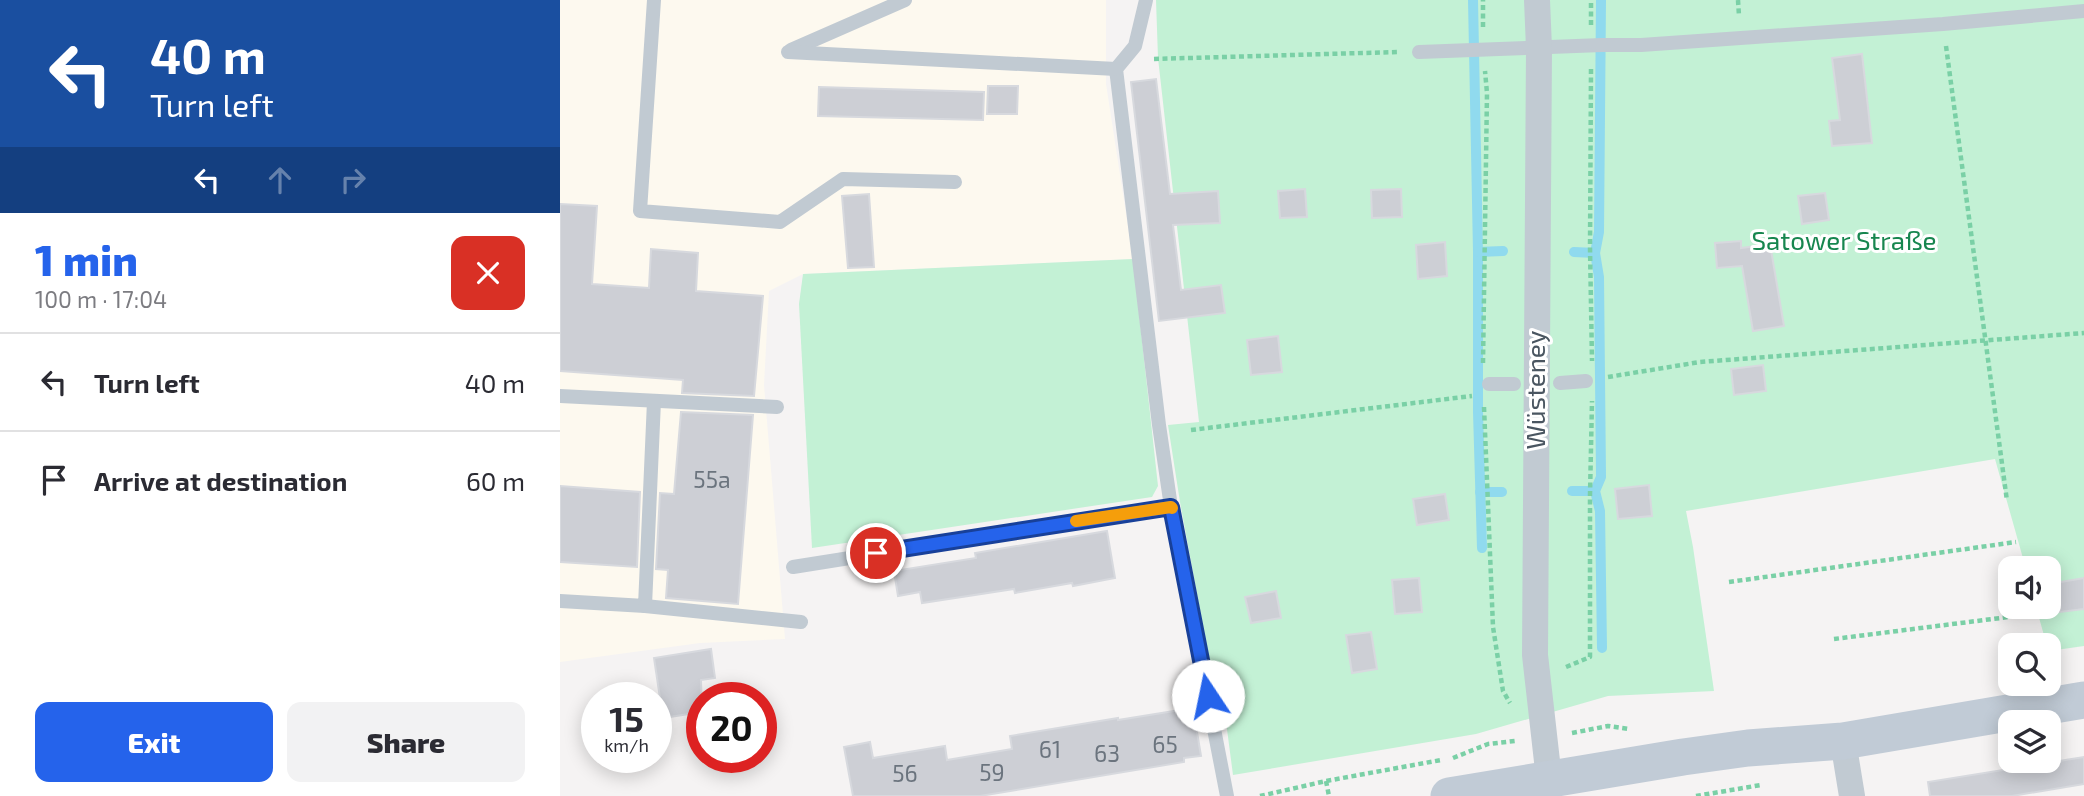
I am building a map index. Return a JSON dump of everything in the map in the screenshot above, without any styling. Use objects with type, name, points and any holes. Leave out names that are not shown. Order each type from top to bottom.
[{"type":"main road","points":[[1449,796],[1553,788],[1748,748],[1843,741],[2084,701]]},
{"type":"street","name":"Wüsteney","points":[[1537,0],[1539,48],[1535,655],[1544,738],[1553,788]]},
{"type":"street","points":[[1843,741],[1852,796]]},
{"type":"lane","points":[[653,0],[640,211],[780,222],[843,179],[955,182]]},
{"type":"lane","points":[[905,0],[788,52],[1116,69]]},
{"type":"lane","points":[[1146,0],[1135,46],[1116,69],[1171,507],[1227,796]]},
{"type":"lane","points":[[1419,52],[1641,45],[1943,24],[2084,11]]},
{"type":"lane","points":[[1560,383],[1593,380]]},
{"type":"lane","points":[[1489,384],[1514,384]]},
{"type":"lane","points":[[560,396],[776,407]]},
{"type":"lane","points":[[645,606],[654,401]]},
{"type":"lane","points":[[793,567],[1171,507]]},
{"type":"lane","points":[[560,601],[645,606],[801,622]]},
{"type":"path","points":[[1483,0],[1478,50],[1487,93],[1485,252]]},
{"type":"path","points":[[1590,255],[1597,45],[1591,0]]},
{"type":"path","points":[[1943,24],[2007,500]]},
{"type":"path","points":[[1116,69],[1158,58],[1419,52]]},
{"type":"path","points":[[1593,380],[1700,362],[2084,333]]},
{"type":"path","points":[[1191,430],[1476,395]]},
{"type":"path","points":[[1537,670],[1563,668],[1590,657],[1590,488]]},
{"type":"path","points":[[1488,492],[1493,627],[1503,691],[1511,705]]},
{"type":"path","points":[[1729,582],[2016,542]]},
{"type":"path","points":[[1834,639],[1998,618]]},
{"type":"path","points":[[1260,796],[1326,780],[1453,758],[1488,744],[1544,738],[1608,726],[1625,729],[1638,727]]},
{"type":"path","points":[[1326,780],[1329,796]]},
{"type":"shaded area","points":[[560,0],[1106,0],[1106,84],[1133,259],[803,274],[769,291],[764,385],[785,639],[700,643],[560,662]]},
{"type":"green space","name":"Satower Straße","points":[[1156,0],[2084,0],[2084,646],[2061,649],[2061,633],[2043,633],[2039,619],[2061,619],[2061,556],[2022,556],[1995,459],[1686,511],[1714,691],[1608,696],[1476,734],[1233,775],[1225,714],[1208,654],[1168,425],[1199,422],[1158,58]]},
{"type":"green space","points":[[1133,259],[1158,486],[1152,497],[812,548],[799,304],[803,274]]},
{"type":"building","points":[[1862,54],[1872,143],[1832,146],[1829,121],[1840,120],[1832,58]]},
{"type":"building","points":[[1156,79],[1170,194],[1218,191],[1220,223],[1173,225],[1181,290],[1221,285],[1225,313],[1159,321],[1131,82]]},
{"type":"building","points":[[988,86],[1018,86],[1017,114],[987,114]]},
{"type":"building","points":[[819,87],[984,92],[983,120],[818,116]]},
{"type":"building","points":[[1305,189],[1307,217],[1280,218],[1278,191]]},
{"type":"building","points":[[1401,189],[1402,217],[1372,218],[1371,190]]},
{"type":"building","points":[[1825,193],[1829,220],[1802,224],[1798,196]]},
{"type":"building","points":[[869,194],[874,267],[848,268],[842,196]]},
{"type":"building","points":[[560,204],[597,206],[592,284],[649,288],[651,249],[698,253],[696,291],[763,296],[754,396],[682,393],[683,380],[560,371]]},
{"type":"building","points":[[1741,241],[1741,248],[1770,244],[1784,326],[1753,331],[1742,266],[1717,268],[1715,243]]},
{"type":"building","points":[[1445,242],[1447,276],[1418,279],[1416,245]]},
{"type":"building","points":[[1278,336],[1282,372],[1251,375],[1247,340]]},
{"type":"building","points":[[1763,365],[1766,391],[1734,395],[1731,369]]},
{"type":"building","points":[[681,412],[753,415],[738,604],[666,598],[668,570],[656,569],[660,493],[674,494]]},
{"type":"building","points":[[1649,485],[1652,516],[1618,519],[1615,489]]},
{"type":"building","points":[[560,486],[640,492],[637,567],[560,562]]},
{"type":"building","points":[[1445,494],[1449,520],[1417,525],[1413,499]]},
{"type":"building","points":[[1107,531],[1115,578],[1073,586],[1072,583],[1015,593],[1014,589],[922,603],[920,592],[898,596],[894,571],[976,558],[975,553]]},
{"type":"building","points":[[1419,578],[1422,612],[1395,614],[1392,580]]},
{"type":"building","points":[[2084,578],[2084,609],[2061,612],[2061,582]]},
{"type":"building","points":[[1276,591],[1281,618],[1251,623],[1245,597]]},
{"type":"building","points":[[1371,632],[1377,669],[1352,673],[1346,635]]},
{"type":"building","points":[[711,649],[715,678],[686,682],[686,714],[672,717],[672,682],[658,682],[654,658]]},
{"type":"building","points":[[1193,708],[1201,756],[1184,758],[1184,762],[980,796],[853,796],[844,747],[870,742],[873,758],[945,746],[947,760],[1012,749],[1010,736]]},
{"type":"building","points":[[2084,757],[2084,784],[2012,796],[1930,796],[1928,782],[1998,771],[1998,773],[2061,773],[2061,761]]},
{"type":"waterway","points":[[1473,0],[1482,548]]},
{"type":"waterway","points":[[1601,0],[1599,232],[1595,253],[1599,277],[1601,477],[1595,491],[1600,511],[1602,648]]},
{"type":"waterway","points":[[1478,252],[1503,251]]},
{"type":"waterway","points":[[1574,252],[1595,253]]},
{"type":"waterway","points":[[1572,491],[1595,491]]},
{"type":"waterway","points":[[1480,492],[1502,492]]},
{"type":"slow traffic","points":[[1076,521],[1172,508]]},
{"type":"route","points":[[876,553],[1171,507],[1208,696]]}]
